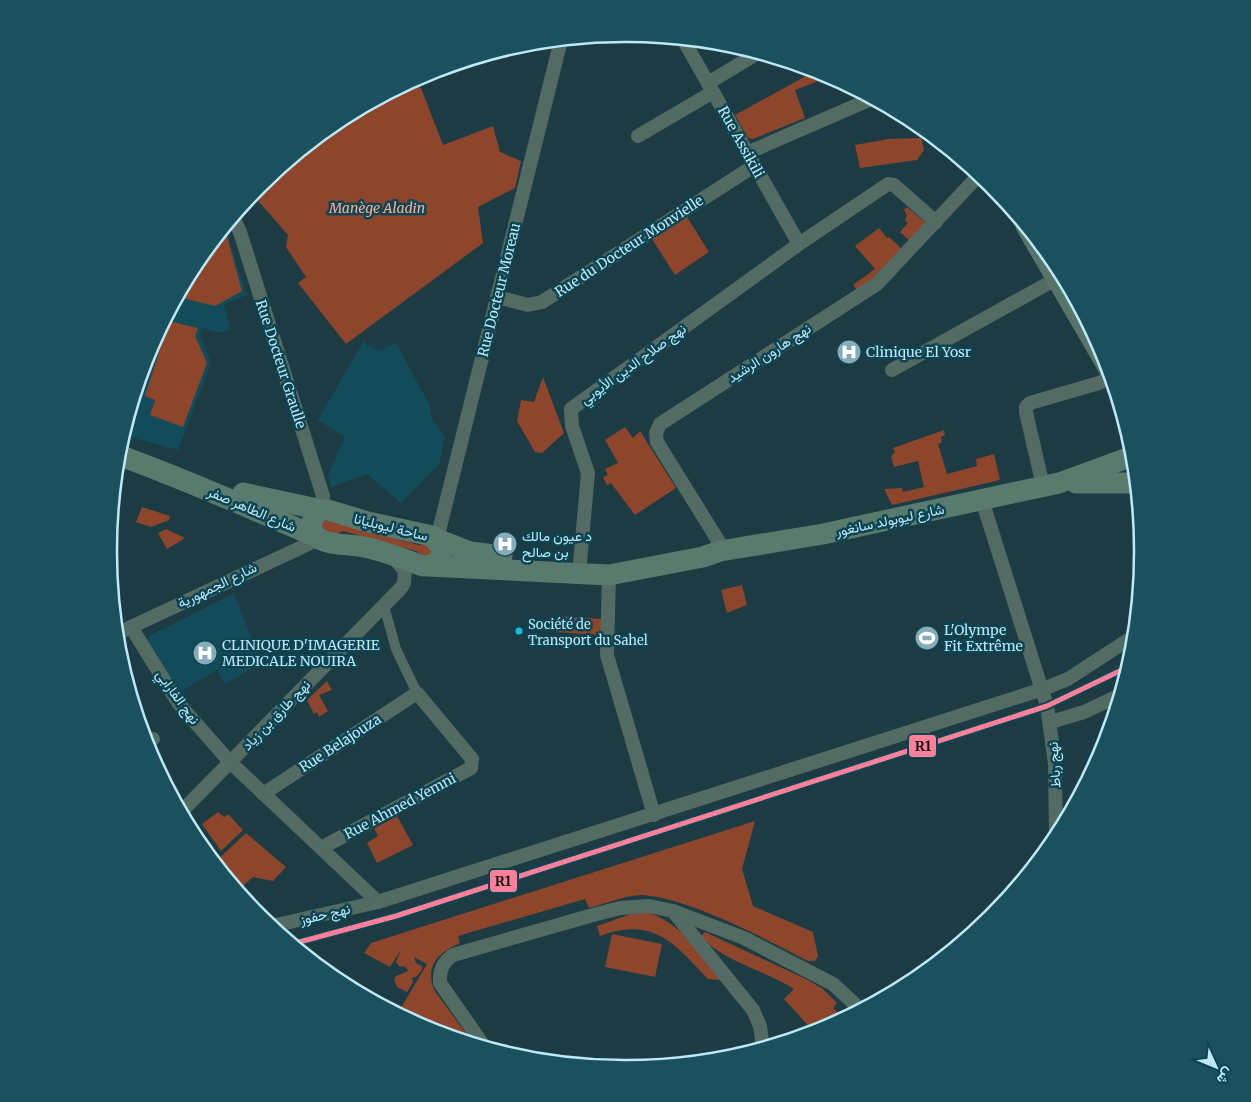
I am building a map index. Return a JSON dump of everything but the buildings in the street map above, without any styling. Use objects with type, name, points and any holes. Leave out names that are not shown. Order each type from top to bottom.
[{"type":"main road","name":"شارع ليوبولد سانغور","points":[[428,566],[609,575],[703,557],[722,551],[823,534],[982,500],[1051,484],[1125,459]]},
{"type":"main road","name":"شارع الطاهر صفر","points":[[126,460],[190,481],[212,484],[257,498],[322,510]]},
{"type":"main road","name":"شارع الطاهر صفر","points":[[190,481],[208,492],[317,537]]},
{"type":"main road","name":"شارع ليوبولد سانغور","points":[[1051,484],[1130,483]]},
{"type":"main road","points":[[317,537],[312,522],[322,510]]},
{"type":"main road","name":"ساحة ليوبليانا","points":[[317,537],[385,552],[428,566],[437,562],[442,554],[442,548],[437,539],[322,510]]},
{"type":"main road","name":"شارع ليوبولد سانغور","points":[[437,539],[470,552],[525,560],[580,563],[649,559],[702,548],[722,551]]},
{"type":"street","name":"Rue Docteur Moreau","points":[[437,539],[559,47]]},
{"type":"street","name":"Rue Assikili","points":[[688,47],[798,244]]},
{"type":"street","points":[[638,136],[751,58]]},
{"type":"street","points":[[747,153],[863,102]]},
{"type":"street","name":"Rue du Docteur Monvielle","points":[[497,297],[528,305],[542,302],[754,166]]},
{"type":"street","name":"نهج هارون الرشيد","points":[[722,551],[657,442],[656,433],[660,424],[870,289],[974,181]]},
{"type":"street","points":[[798,244],[888,184],[894,185],[936,222]]},
{"type":"street","name":"Rue Docteur Graulle","points":[[236,224],[320,487],[324,502],[322,510]]},
{"type":"street","name":"نهج صلاح الدين الأيوبي","points":[[580,563],[588,473],[572,426],[571,409],[798,244]]},
{"type":"street","points":[[892,370],[1055,279]]},
{"type":"street","points":[[1051,484],[1026,407],[1030,403],[1104,380]]},
{"type":"street","name":"نهج رباط","points":[[982,500],[1043,689],[1051,722],[1056,764],[1056,821]]},
{"type":"street","name":"شارع الجمهورية","points":[[123,630],[317,537]]},
{"type":"street","name":"نهج طارق بن زياد","points":[[186,807],[401,588],[406,577],[402,565],[385,552]]},
{"type":"street","points":[[609,575],[607,655],[654,814]]},
{"type":"street","points":[[384,606],[396,649],[417,693]]},
{"type":"street","name":"نهج الفارابي","points":[[130,627],[179,704],[230,762],[378,902]]},
{"type":"street","name":"نهج حفوز","points":[[280,924],[378,902],[1043,689],[1068,679],[1126,642]]},
{"type":"street","name":"Rue Ahmed Yemni","points":[[321,848],[473,766],[472,760],[417,693]]},
{"type":"street","name":"Rue Belajouza","points":[[263,794],[417,693]]},
{"type":"street","points":[[1051,722],[1084,712],[1112,700]]},
{"type":"street","points":[[478,1038],[440,982],[442,967],[453,955],[620,908],[649,906],[673,911],[744,938],[833,984],[855,1004]]},
{"type":"street","points":[[673,911],[753,1010],[760,1026],[762,1041]]},
{"type":"shaded area","points":[[227,235],[247,295],[224,304],[230,330],[219,333],[202,328],[200,336],[211,363],[178,450],[130,437],[134,419],[156,356],[169,326],[203,268]]},
{"type":"shaded area","points":[[363,342],[379,351],[396,343],[430,406],[431,418],[445,437],[439,464],[401,503],[367,474],[331,487],[328,475],[345,437],[318,420]]},
{"type":"shaded area","name":"CLINIQUE D'IMAGERIE MEDICALE NOUIRA","points":[[234,593],[261,663],[225,684],[217,670],[179,693],[146,642],[148,637]]},
{"type":"green space","points":[[806,76],[819,81],[795,90],[805,118],[753,139],[748,138],[735,115]]},
{"type":"green space","name":"Manège Aladin","points":[[418,87],[421,88],[443,145],[493,126],[500,152],[521,161],[515,188],[478,207],[483,243],[346,344],[298,283],[306,277],[286,247],[288,235],[257,200],[290,169],[343,128],[371,111]]},
{"type":"green space","points":[[921,138],[924,150],[917,160],[860,168],[855,145],[888,139]]},
{"type":"green space","points":[[907,207],[926,223],[910,241],[900,232],[908,223],[905,220],[907,215],[904,210]]},
{"type":"green space","points":[[687,217],[709,252],[675,275],[652,239]]},
{"type":"green space","points":[[879,228],[887,238],[889,237],[902,249],[873,281],[858,291],[853,285],[875,269],[855,246]]},
{"type":"green space","points":[[227,235],[242,291],[215,306],[184,299]]},
{"type":"green space","points":[[171,322],[198,328],[195,336],[207,363],[183,427],[150,415],[155,400],[145,396],[163,340]]},
{"type":"green space","points":[[543,377],[564,433],[542,453],[535,452],[517,421],[521,400],[534,402]]},
{"type":"green space","points":[[625,427],[633,438],[640,431],[676,488],[635,515],[611,483],[607,485],[603,477],[608,475],[605,469],[618,463],[605,440]]},
{"type":"green space","points":[[944,430],[945,435],[941,437],[942,442],[938,444],[947,474],[977,466],[976,459],[994,454],[1000,480],[892,505],[884,489],[902,488],[903,492],[924,487],[918,461],[894,467],[891,456],[895,452],[893,448]]},
{"type":"green space","points":[[142,507],[170,516],[169,520],[151,527],[136,522]]},
{"type":"green space","points":[[326,520],[419,545],[429,544],[434,551],[426,557],[416,551],[343,531],[337,534],[324,531],[321,527]]},
{"type":"green space","points":[[166,529],[184,539],[167,549],[158,533]]},
{"type":"green space","points":[[742,585],[747,605],[727,613],[721,590]]},
{"type":"green space","points":[[558,616],[601,619],[601,635],[556,632]]},
{"type":"green space","points":[[327,681],[332,690],[319,695],[328,711],[319,717],[317,712],[314,714],[307,700]]},
{"type":"green space","points":[[218,812],[224,817],[228,814],[243,830],[221,851],[202,824]]},
{"type":"green space","points":[[397,816],[413,845],[377,863],[367,843],[378,836],[374,828]]},
{"type":"green space","points":[[755,821],[742,869],[753,906],[813,932],[818,956],[815,961],[808,961],[727,921],[662,898],[636,895],[589,908],[585,899],[458,936],[460,943],[445,951],[435,961],[431,974],[434,990],[467,1034],[401,1007],[427,964],[414,957],[416,963],[422,966],[422,970],[416,977],[412,978],[413,982],[407,992],[397,987],[394,980],[396,976],[408,971],[406,967],[399,966],[396,962],[401,950],[390,967],[364,953],[371,943]]},
{"type":"green space","points":[[246,833],[286,867],[273,881],[253,877],[243,886],[220,858]]},
{"type":"green space","points":[[646,912],[669,923],[679,931],[697,949],[721,980],[708,979],[673,944],[661,936],[648,931],[634,929],[600,936],[597,926],[631,914]]},
{"type":"green space","points":[[705,932],[808,980],[823,989],[837,1003],[833,1008],[838,1013],[808,1026],[784,999],[794,989],[721,953],[701,936]]},
{"type":"green space","points":[[612,934],[662,944],[655,977],[605,967]]},
{"type":"transit line","name":"R1","points":[[301,942],[396,916],[1047,706],[1120,671]]},
{"type":"place","name":"Clinique El Yosr","points":[[849,352]]},
{"type":"place","name":"د عيون مالك بن صالح","points":[[505,544]]},
{"type":"place","name":"Société de Transport du Sahel","points":[[519,631]]},
{"type":"place","name":"L'Olympe Fit Extrême","points":[[927,638]]},
{"type":"place","name":"CLINIQUE D'IMAGERIE MEDICALE NOUIRA","points":[[205,653]]}]
